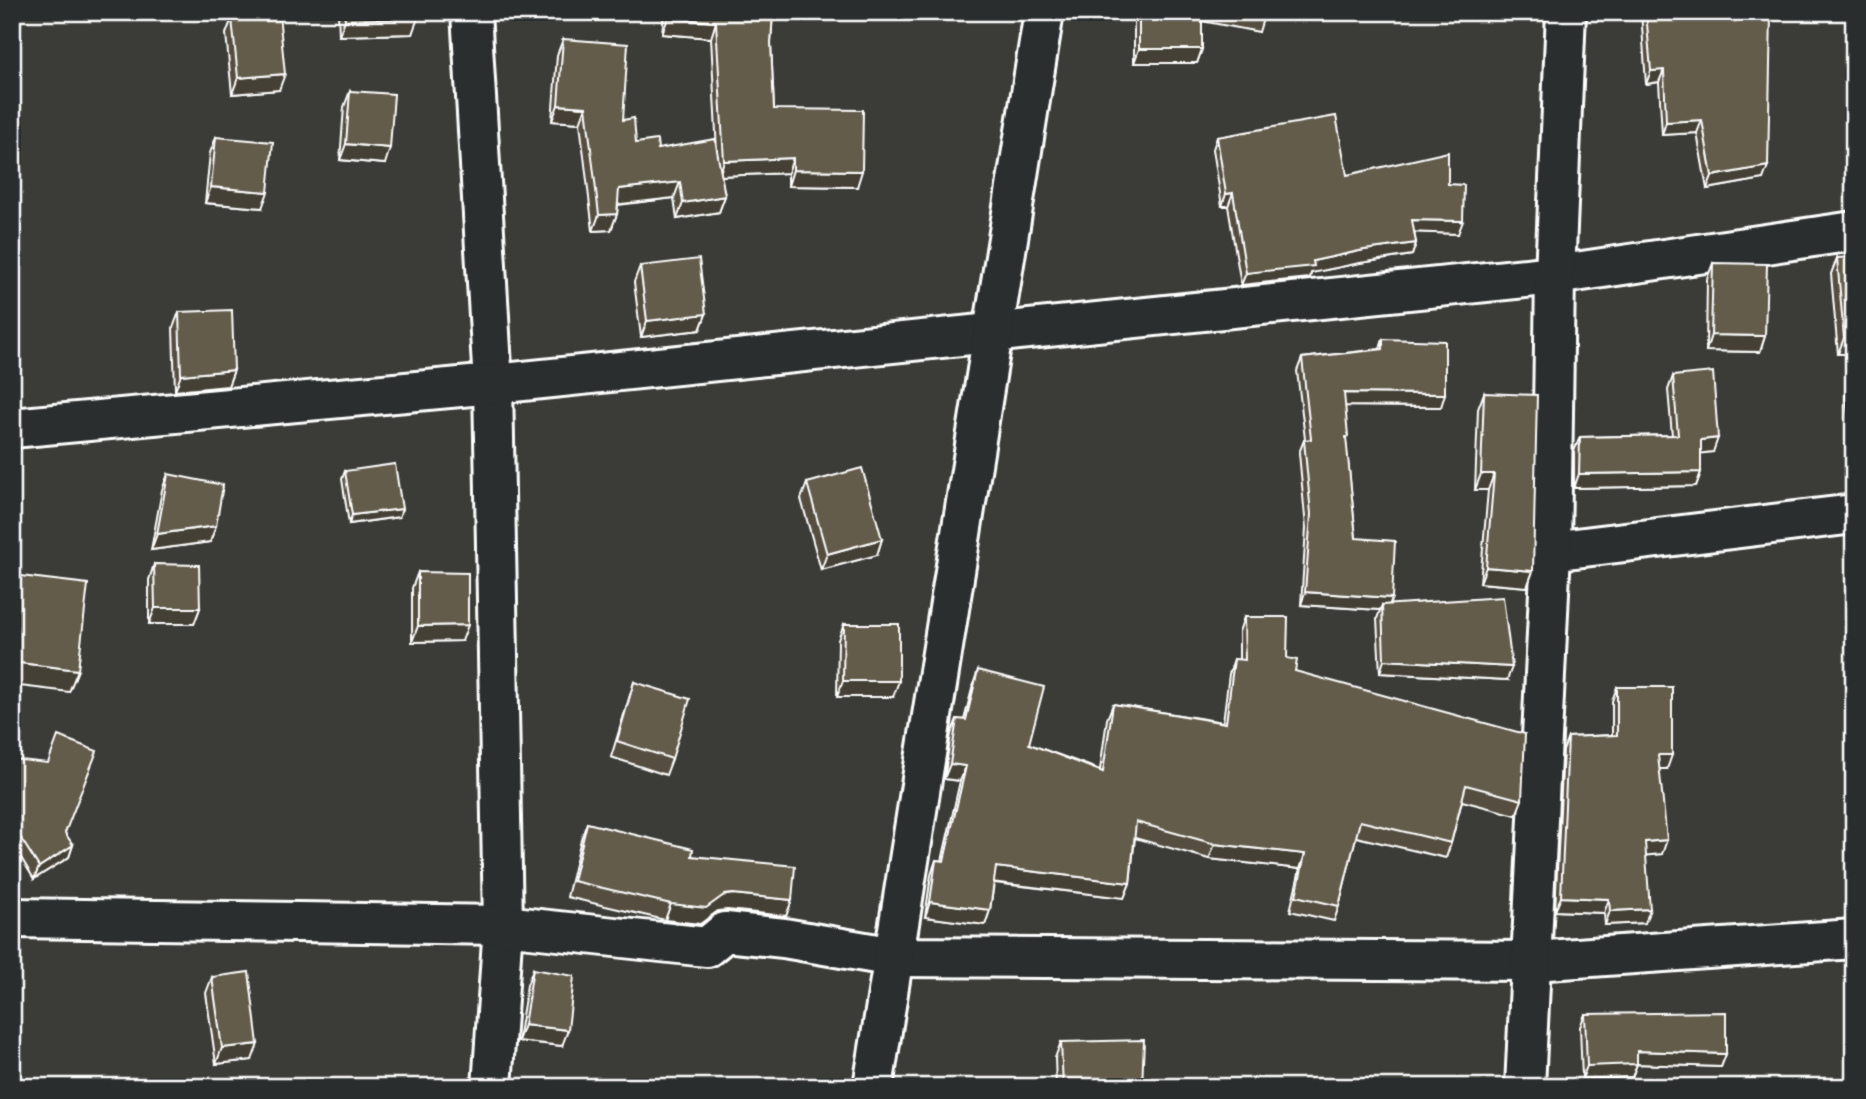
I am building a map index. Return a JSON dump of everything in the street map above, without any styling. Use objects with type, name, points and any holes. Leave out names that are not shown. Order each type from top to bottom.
[{"type":"street","points":[[471,12],[493,384],[503,925],[492,1087]]},
{"type":"street","points":[[873,1087],[1044,12]]},
{"type":"street","points":[[1525,1087],[1533,961],[1550,551],[1555,275],[1566,12]]},
{"type":"street","points":[[12,428],[493,384],[1555,275],[1854,231]]},
{"type":"street","points":[[1550,551],[1854,514]]},
{"type":"street","points":[[12,918],[503,925],[707,947],[725,932],[784,938],[894,957],[1533,961],[1854,939]]},
{"type":"building","points":[[344,12],[418,12],[418,18],[345,20]]},
{"type":"building","points":[[669,12],[773,12],[771,43],[774,109],[863,110],[862,171],[793,170],[793,158],[724,161],[716,22],[668,18]]},
{"type":"building","points":[[1139,12],[1202,12],[1202,49],[1139,49]]},
{"type":"building","points":[[1232,12],[1265,12],[1264,18]]},
{"type":"building","points":[[1646,12],[1736,12],[1736,15],[1771,13],[1768,166],[1712,176],[1702,120],[1666,122],[1664,70],[1651,71]]},
{"type":"building","points":[[279,14],[285,74],[238,78],[232,18]]},
{"type":"building","points":[[563,39],[628,44],[623,120],[634,118],[636,143],[657,140],[658,149],[715,139],[725,196],[683,203],[680,182],[619,189],[617,214],[599,215],[586,107],[558,105]]},
{"type":"building","points":[[350,91],[394,94],[390,148],[346,144]]},
{"type":"building","points":[[1336,116],[1347,175],[1448,152],[1448,184],[1464,185],[1463,221],[1412,220],[1416,243],[1313,261],[1314,266],[1246,273],[1233,193],[1226,194],[1217,137]]},
{"type":"building","points":[[216,137],[273,142],[268,192],[211,187]]},
{"type":"building","points":[[1854,257],[1854,338],[1844,338],[1837,258]]},
{"type":"building","points":[[699,259],[706,314],[647,321],[640,266]]},
{"type":"building","points":[[1713,263],[1767,264],[1765,336],[1711,335]]},
{"type":"building","points":[[232,310],[234,370],[181,375],[179,312]]},
{"type":"building","points":[[1383,339],[1445,341],[1445,394],[1344,393],[1356,538],[1395,541],[1392,598],[1305,592],[1311,514],[1304,440],[1311,439],[1302,358],[1383,349]]},
{"type":"building","points":[[1713,372],[1718,438],[1701,440],[1701,472],[1579,474],[1580,437],[1678,435],[1673,376]]},
{"type":"building","points":[[1484,393],[1537,395],[1533,571],[1486,567],[1494,474],[1481,474]]},
{"type":"building","points":[[395,464],[402,509],[352,515],[345,471]]},
{"type":"building","points":[[862,468],[882,539],[827,554],[807,483]]},
{"type":"building","points":[[168,474],[223,485],[216,526],[157,534]]},
{"type":"building","points":[[154,564],[199,565],[200,608],[155,608]]},
{"type":"building","points":[[418,572],[468,573],[468,625],[418,626]]},
{"type":"building","points":[[12,575],[88,584],[78,670],[12,662]]},
{"type":"building","points":[[1503,597],[1512,667],[1384,660],[1382,605]]},
{"type":"building","points":[[1244,617],[1288,617],[1287,658],[1297,660],[1295,671],[1525,734],[1522,800],[1466,785],[1451,843],[1360,821],[1339,906],[1296,896],[1305,854],[1215,844],[1136,822],[1130,883],[996,867],[990,910],[930,902],[936,860],[944,861],[966,766],[950,764],[957,719],[966,720],[978,670],[1044,687],[1029,744],[1103,772],[1113,704],[1226,723],[1234,659],[1245,660]]},
{"type":"building","points":[[844,624],[899,624],[899,681],[843,681]]},
{"type":"building","points":[[634,682],[690,699],[672,759],[617,741]]},
{"type":"building","points":[[1617,687],[1672,687],[1672,755],[1658,755],[1667,840],[1645,842],[1650,909],[1610,911],[1609,899],[1561,897],[1568,737],[1617,735]]},
{"type":"building","points":[[58,736],[97,751],[65,833],[73,845],[39,867],[12,824],[12,759],[48,763]]},
{"type":"building","points":[[587,823],[693,849],[692,856],[795,866],[792,900],[733,894],[724,895],[706,908],[671,904],[573,881]]},
{"type":"building","points":[[533,969],[574,976],[568,1030],[524,1025]]},
{"type":"building","points":[[249,972],[258,1044],[222,1048],[212,977]]},
{"type":"building","points":[[1726,1012],[1726,1054],[1637,1051],[1637,1064],[1587,1066],[1585,1014]]},
{"type":"building","points":[[1144,1040],[1142,1087],[1063,1087],[1061,1042]]}]
